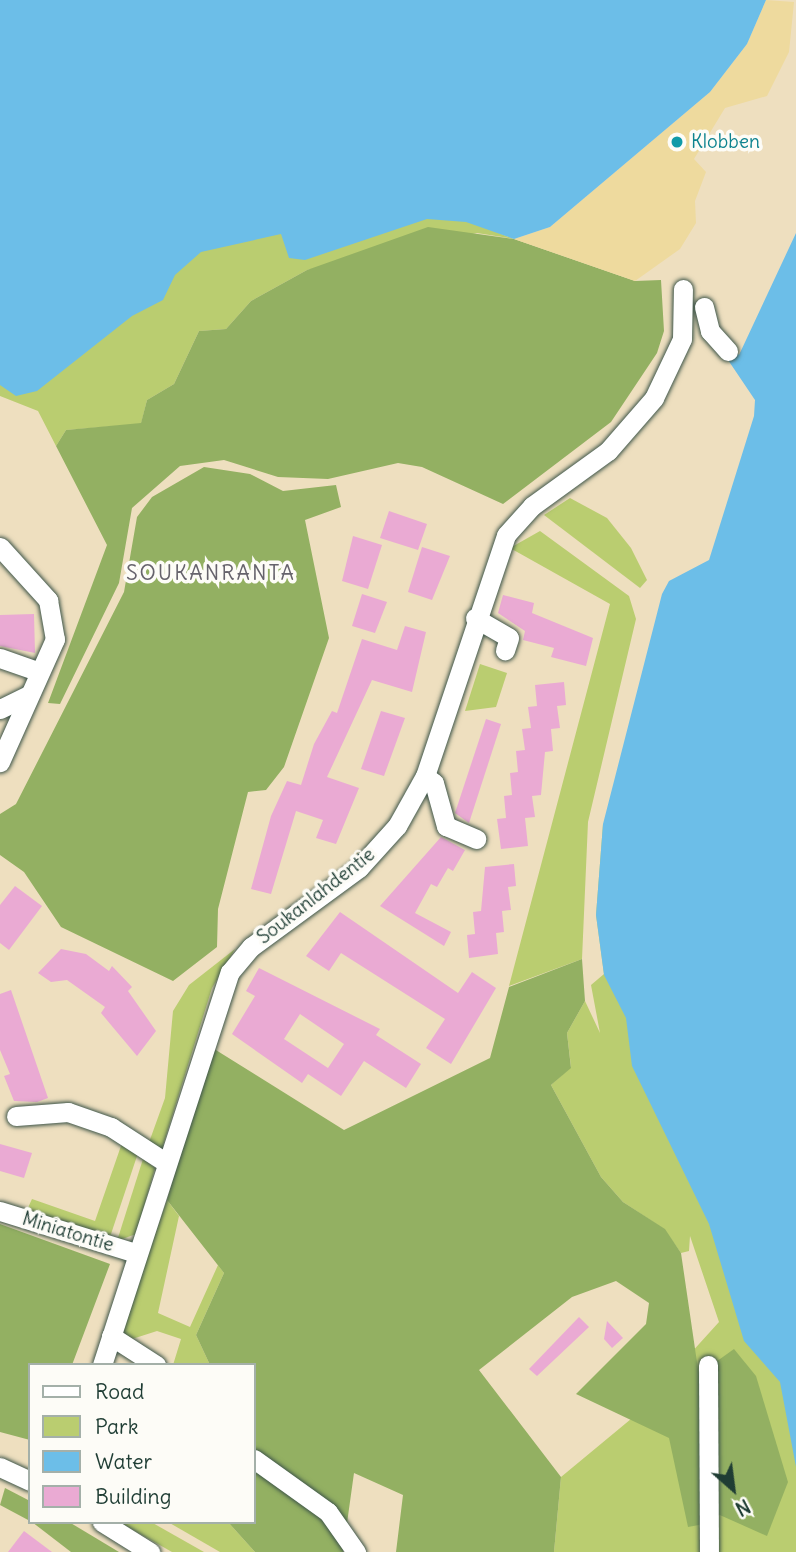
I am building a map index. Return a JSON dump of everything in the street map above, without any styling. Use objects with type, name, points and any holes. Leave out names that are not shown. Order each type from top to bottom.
[{"type":"street","name":"Soukanlahdentie","points":[[103,1363],[165,1162],[235,964],[366,861],[397,826],[425,776],[475,618],[513,525],[608,451],[654,398],[682,339],[683,289]]},
{"type":"street","points":[[704,307],[710,331],[728,351]]},
{"type":"street","points":[[0,547],[48,600],[55,639],[27,696],[0,762]]},
{"type":"street","points":[[475,618],[509,638],[505,650]]},
{"type":"street","points":[[0,658],[40,672]]},
{"type":"street","points":[[0,709],[27,696]]},
{"type":"street","points":[[425,776],[434,783],[446,825],[476,839]]},
{"type":"street","points":[[16,1116],[68,1112],[111,1127],[165,1162]]},
{"type":"street","name":"Miniatontie","points":[[0,1211],[136,1253]]},
{"type":"street","points":[[111,1336],[153,1363]]},
{"type":"street","points":[[708,1365],[709,1552]]},
{"type":"street","points":[[256,1460],[328,1512],[356,1552]]},
{"type":"street","points":[[1,1470],[28,1480]]},
{"type":"street","points":[[105,1524],[150,1552]]},
{"type":"green space","points":[[125,100],[514,239],[477,233],[307,270],[251,301],[226,329],[199,331],[174,384],[147,400],[141,424],[66,430],[56,446],[38,411],[0,396],[0,360]]},
{"type":"green space","points":[[428,227],[514,239],[635,281],[661,280],[664,331],[657,353],[611,422],[503,504],[422,467],[398,463],[328,479],[278,477],[224,460],[180,466],[132,508],[119,583],[60,704],[48,703],[107,545],[56,446],[66,430],[141,423],[147,400],[174,384],[199,331],[226,329],[251,301],[307,270]]},
{"type":"green space","points":[[204,467],[250,474],[283,491],[336,485],[341,507],[305,520],[329,638],[284,767],[266,790],[248,792],[218,909],[217,947],[173,981],[61,927],[24,872],[0,855],[0,814],[16,804],[124,592],[137,517],[152,497]]},
{"type":"green space","points":[[570,498],[607,518],[631,548],[647,580],[640,588],[544,515]]},
{"type":"green space","points":[[540,531],[629,596],[636,619],[588,822],[582,959],[509,986],[610,604],[510,548]]},
{"type":"green space","points":[[480,664],[507,673],[496,707],[465,711]]},
{"type":"green space","points":[[603,824],[796,1203],[796,1552],[554,1552],[561,1477],[631,1419],[719,1322],[690,1236],[689,1251],[681,1253],[664,1229],[623,1202],[601,1177],[551,1085],[571,1067],[567,1033],[585,1001],[600,1033],[591,985],[604,974],[596,915]]},
{"type":"green space","points":[[235,949],[212,988],[160,1155],[147,1148],[165,1098],[173,1011],[189,985]]},
{"type":"green space","points":[[582,959],[585,1001],[567,1033],[571,1068],[551,1085],[601,1177],[623,1202],[665,1229],[681,1253],[705,1417],[704,1524],[688,1527],[669,1438],[576,1394],[646,1324],[649,1303],[616,1281],[572,1297],[479,1370],[561,1477],[554,1552],[396,1552],[403,1495],[354,1473],[343,1552],[255,1552],[230,1524],[256,1524],[256,1363],[209,1363],[196,1335],[224,1273],[167,1200],[211,1047],[344,1130],[490,1058],[509,987]]},
{"type":"green space","points":[[122,1143],[138,1153],[109,1240],[26,1212],[32,1199],[95,1221]]},
{"type":"green space","points":[[143,1159],[155,1168],[136,1234],[117,1241]]},
{"type":"green space","points":[[167,1200],[179,1216],[158,1313],[190,1327],[218,1265],[224,1273],[196,1335],[209,1363],[174,1363],[181,1339],[157,1331],[129,1340],[122,1330]]},
{"type":"green space","points":[[0,1224],[110,1264],[73,1363],[28,1363],[28,1439],[0,1432]]},
{"type":"green space","points":[[734,1349],[756,1376],[788,1482],[767,1536],[713,1512],[713,1364]]},
{"type":"green space","points":[[5,1488],[28,1500],[28,1520],[0,1505]]},
{"type":"green space","points":[[35,1524],[72,1524],[119,1552],[71,1552]]},
{"type":"green space","points":[[123,1524],[155,1524],[204,1552],[172,1552]]},
{"type":"green space","points":[[171,1524],[230,1524],[255,1552],[220,1552]]},
{"type":"sand","name":"Klobben","points":[[766,0],[794,2],[789,52],[767,96],[725,108],[694,159],[706,172],[695,201],[696,223],[680,249],[635,281],[514,239],[550,227],[710,92],[747,44]]},
{"type":"water","points":[[0,0],[766,0],[747,44],[710,92],[550,227],[514,239],[466,222],[427,219],[305,260],[289,258],[281,234],[201,252],[175,275],[163,300],[132,316],[37,391],[16,396],[0,385]]},
{"type":"water","points":[[796,233],[796,1467],[780,1382],[744,1341],[709,1224],[632,1066],[626,1018],[604,975],[596,915],[603,824],[662,594],[669,581],[709,560],[754,416],[755,400],[724,354],[731,348],[739,355]]},
{"type":"building","points":[[389,511],[427,524],[418,550],[380,538]]},
{"type":"building","points":[[353,536],[382,545],[368,589],[342,581]]},
{"type":"building","points":[[422,547],[450,556],[432,600],[408,592]]},
{"type":"building","points":[[362,594],[387,602],[375,633],[352,626]]},
{"type":"building","points":[[503,595],[534,603],[532,613],[593,638],[586,666],[551,657],[554,648],[523,640],[525,631],[498,613]]},
{"type":"building","points":[[34,614],[35,653],[0,646],[0,615]]},
{"type":"building","points":[[405,626],[426,632],[412,692],[372,680],[327,777],[359,788],[336,844],[316,838],[323,820],[296,811],[271,894],[251,889],[271,816],[287,781],[301,785],[314,744],[332,711],[337,713],[362,639],[397,650]]},
{"type":"building","points":[[564,682],[566,705],[557,706],[560,728],[551,729],[553,751],[545,752],[541,795],[532,796],[535,817],[525,818],[528,846],[501,849],[497,819],[506,818],[504,796],[512,795],[510,773],[518,772],[516,751],[525,750],[522,729],[531,728],[528,707],[537,706],[535,685]]},
{"type":"building","points":[[381,711],[405,718],[384,776],[361,769]]},
{"type":"building","points":[[486,719],[501,724],[469,823],[455,813]]},
{"type":"building","points":[[441,837],[465,850],[453,871],[448,868],[437,887],[431,884],[415,913],[451,932],[444,946],[380,906]]},
{"type":"building","points":[[514,864],[516,886],[508,887],[511,910],[502,911],[504,932],[496,933],[498,954],[469,958],[467,935],[475,934],[473,912],[481,911],[485,867]]},
{"type":"building","points":[[15,886],[42,906],[9,950],[0,943],[0,905]]},
{"type":"building","points":[[340,912],[458,993],[472,972],[496,988],[451,1064],[426,1048],[445,1019],[341,953],[329,971],[306,956]]},
{"type":"building","points":[[61,949],[86,954],[109,971],[112,966],[132,987],[128,991],[156,1031],[137,1056],[101,1013],[105,1007],[67,980],[51,982],[38,973]]},
{"type":"building","points":[[259,968],[380,1029],[376,1035],[421,1064],[406,1088],[364,1061],[341,1096],[308,1074],[302,1083],[232,1034],[255,996],[246,991]],"holes":[[[300,1014],[344,1044],[328,1068],[284,1039]]]},
{"type":"building","points":[[11,990],[48,1098],[37,1102],[14,1101],[4,1076],[10,1074],[0,1050],[0,994]]},
{"type":"building","points":[[0,1144],[32,1153],[24,1178],[0,1171]]},
{"type":"building","points":[[579,1317],[589,1327],[537,1376],[529,1369]]},
{"type":"building","points":[[607,1321],[623,1338],[612,1348],[604,1339]]},
{"type":"building","points":[[24,1531],[52,1552],[8,1552]]},
{"type":"place","name":"Klobben","points":[[677,142]]},
{"type":"district","name":"SOUKANRANTA","points":[[211,573]]}]
